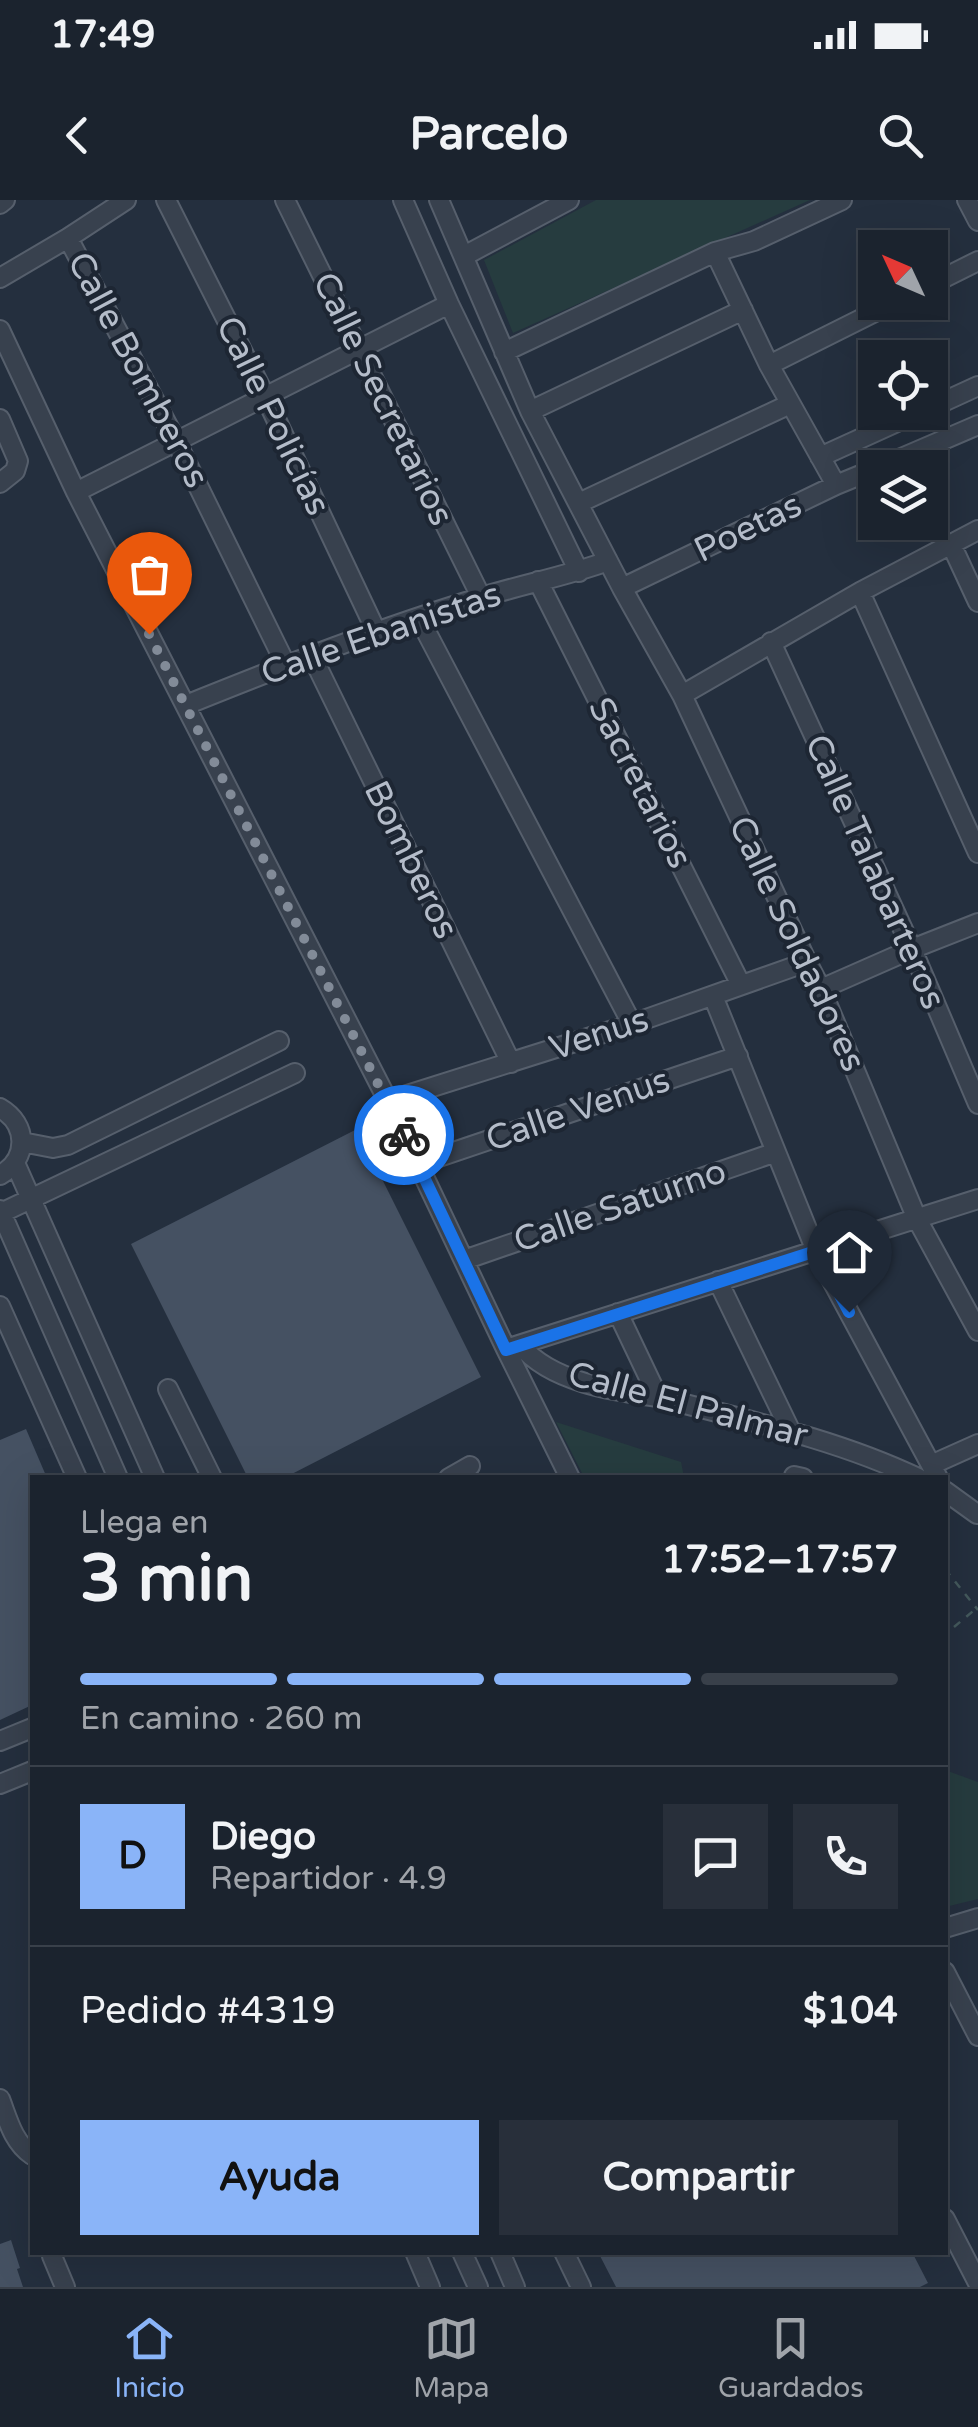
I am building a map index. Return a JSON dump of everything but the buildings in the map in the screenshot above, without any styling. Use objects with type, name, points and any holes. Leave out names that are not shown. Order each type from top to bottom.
[{"type":"street","points":[[0,278],[126,200]]},
{"type":"street","name":"Calle Policías","points":[[166,200],[265,396],[376,633]]},
{"type":"street","name":"Calle Secretarios","points":[[285,200],[480,597]]},
{"type":"street","points":[[403,200],[579,572],[608,561]]},
{"type":"street","name":"Calle Soldadores","points":[[439,200],[530,411],[682,695],[822,989],[917,1219],[978,1331]]},
{"type":"street","points":[[464,256],[569,200]]},
{"type":"street","points":[[504,352],[716,252],[754,240],[842,200]]},
{"type":"street","points":[[968,200],[978,221]]},
{"type":"street","name":"Calle Bomberos","points":[[68,238],[176,441],[286,665]]},
{"type":"street","points":[[716,252],[769,365],[836,485]]},
{"type":"street","points":[[948,276],[978,261]]},
{"type":"street","points":[[76,492],[449,304]]},
{"type":"street","points":[[530,411],[743,310]]},
{"type":"street","points":[[769,365],[859,320]]},
{"type":"street","points":[[0,330],[76,492],[388,1101],[464,1260],[513,1347],[569,1475]]},
{"type":"street","points":[[948,400],[978,386]]},
{"type":"street","points":[[579,503],[790,404]]},
{"type":"street","points":[[0,419],[18,466],[0,482]]},
{"type":"street","name":"Poetas","points":[[919,450],[978,425]]},
{"type":"street","points":[[820,457],[879,430]]},
{"type":"street","name":"Poetas","points":[[622,588],[858,476]]},
{"type":"street","points":[[682,695],[860,592],[978,530]]},
{"type":"street","points":[[951,544],[978,602]]},
{"type":"street","name":"Calle Ebanistas","points":[[186,705],[286,665],[480,597],[579,572]]},
{"type":"street","name":"Sacretarios","points":[[538,581],[741,984]]},
{"type":"street","points":[[860,592],[978,853]]},
{"type":"street","points":[[419,618],[632,1024]]},
{"type":"street","name":"Calle Talabarteros","points":[[771,642],[912,949],[978,1104]]},
{"type":"street","name":"Bomberos","points":[[312,656],[511,1063]]},
{"type":"street","points":[[822,989],[978,923]]},
{"type":"street","name":"Venus","points":[[388,1101],[632,1024],[807,962]]},
{"type":"street","points":[[714,996],[816,1251],[929,1473],[978,1444]]},
{"type":"street","points":[[22,1142],[53,1148],[68,1146],[280,1041]]},
{"type":"street","name":"Calle Venus","points":[[418,1164],[738,1056]]},
{"type":"street","points":[[117,1475],[1,1212],[295,1073]]},
{"type":"street","points":[[0,1108],[16,1122],[22,1142],[20,1154],[8,1169],[32,1199],[154,1475]]},
{"type":"street","name":"Calle Saturno","points":[[464,1260],[776,1152]]},
{"type":"street","points":[[513,1347],[978,1200]]},
{"type":"street","points":[[718,1281],[791,1432]]},
{"type":"street","points":[[0,1306],[76,1475]]},
{"type":"street","points":[[618,1313],[658,1397]]},
{"type":"street","name":"Calle El Palmar","points":[[513,1347],[573,1378],[791,1432],[929,1473]]},
{"type":"street","points":[[168,1389],[211,1475]]},
{"type":"street","points":[[454,1475],[470,1466]]},
{"type":"street","points":[[948,1493],[977,1514]]},
{"type":"street","points":[[0,1741],[30,1729]]},
{"type":"street","points":[[0,1784],[30,1772]]},
{"type":"street","points":[[948,1927],[978,1918]]},
{"type":"street","points":[[948,1978],[978,2036]]},
{"type":"street","points":[[0,2100],[14,2134],[30,2153]]},
{"type":"street","points":[[948,2225],[978,2283]]},
{"type":"street","points":[[52,2255],[65,2287]]},
{"type":"street","points":[[416,2255],[430,2287]]},
{"type":"street","points":[[463,2255],[478,2287]]},
{"type":"street","points":[[501,2255],[515,2287]]},
{"type":"street","points":[[566,2255],[582,2287]]},
{"type":"path","points":[[948,1573],[977,1608],[954,1628]]},
{"type":"green space","points":[[596,200],[810,200],[513,333],[484,260]]},
{"type":"green space","points":[[556,1422],[681,1462],[684,1475],[583,1475]]},
{"type":"green space","points":[[948,1771],[978,1782],[978,1899],[948,1906]]},
{"type":"way so far","points":[[149,634],[404,1135]]},
{"type":"route","points":[[404,1135],[506,1350],[816,1251],[849,1312]]}]
